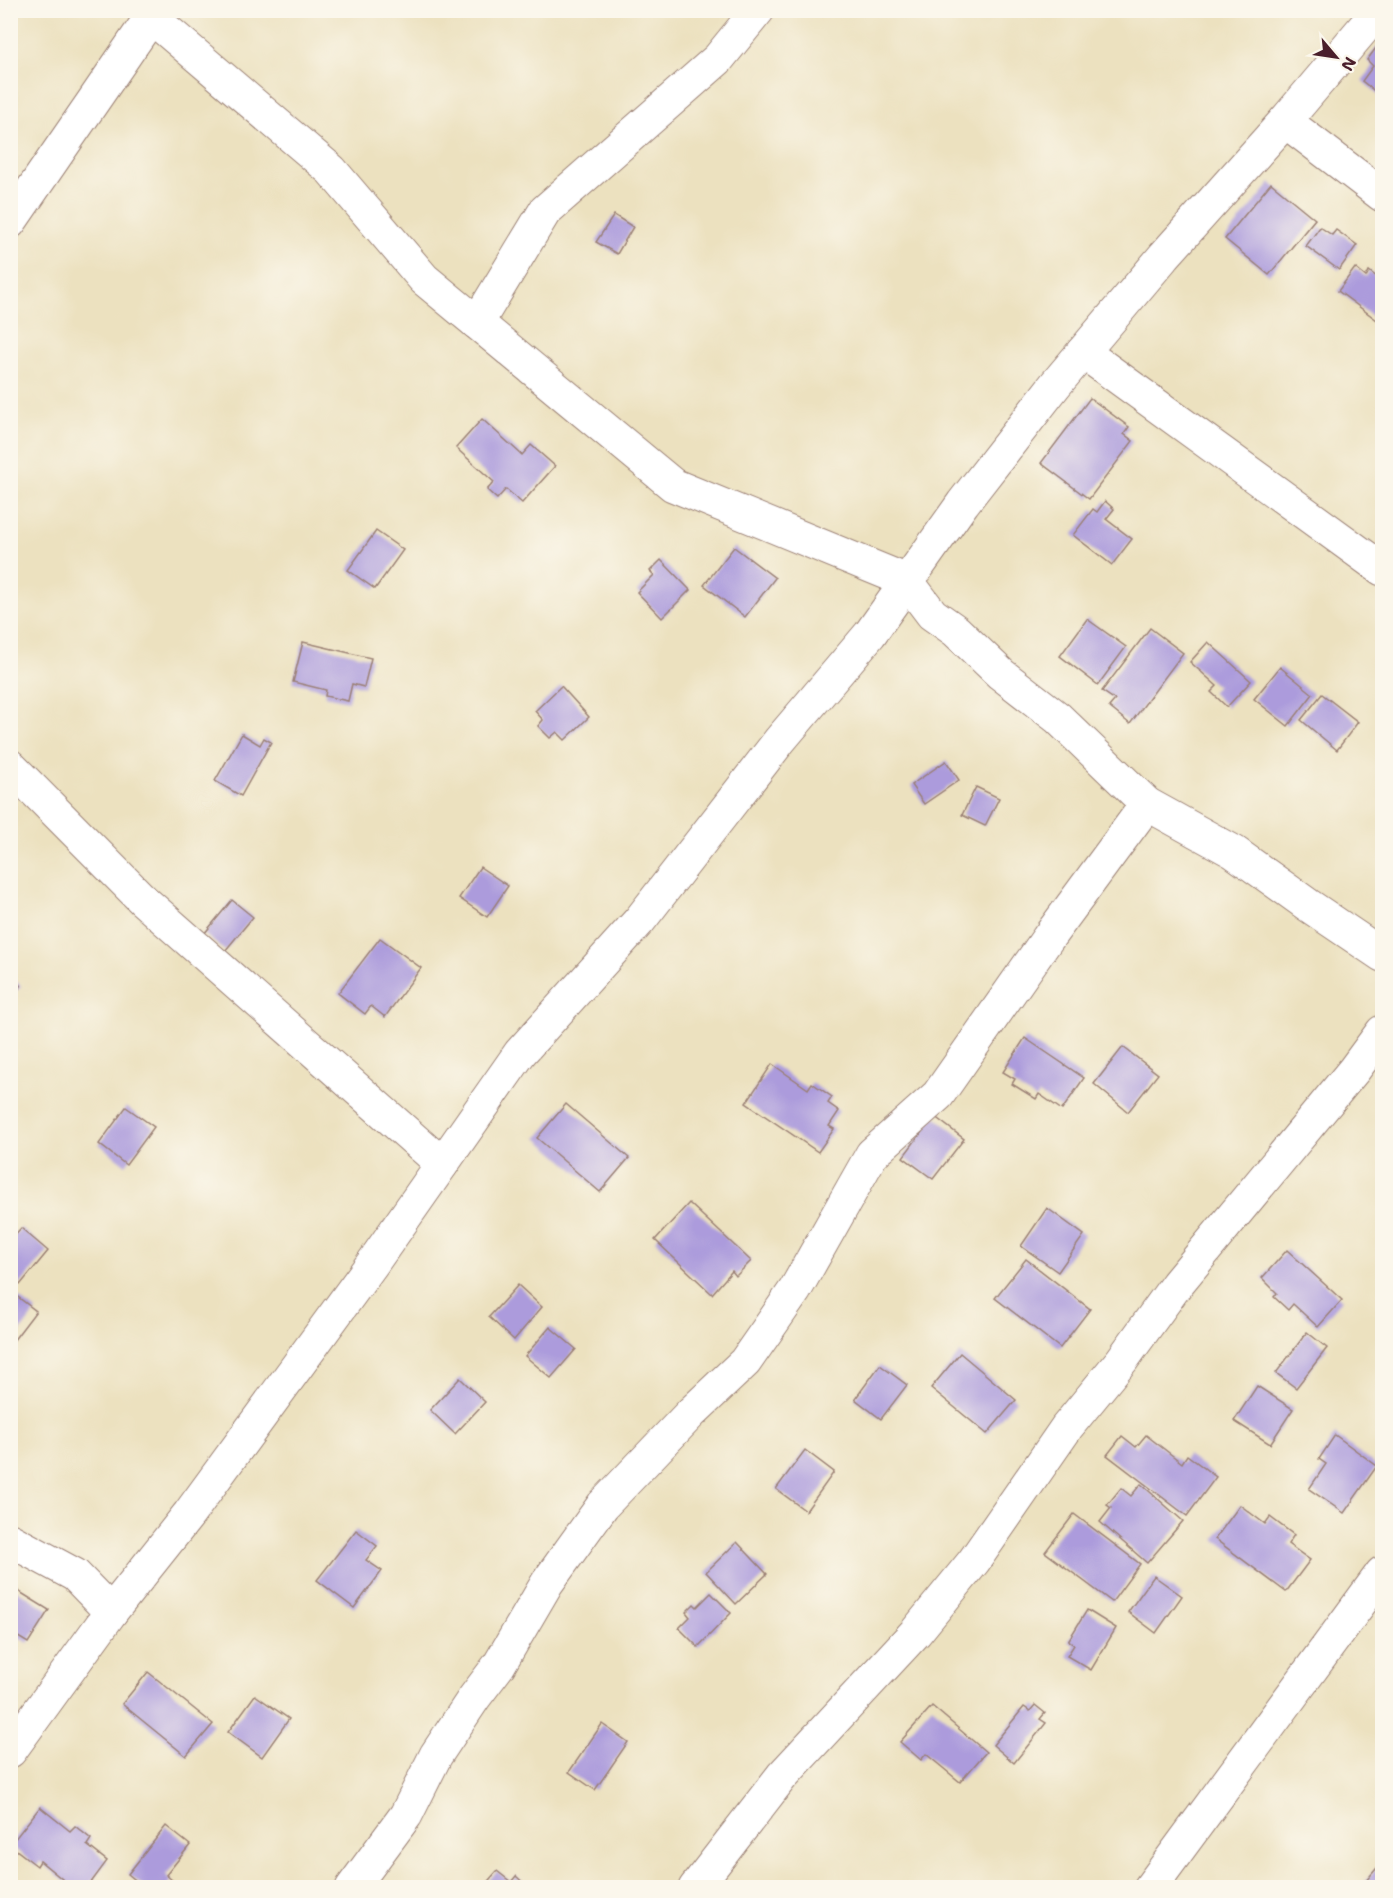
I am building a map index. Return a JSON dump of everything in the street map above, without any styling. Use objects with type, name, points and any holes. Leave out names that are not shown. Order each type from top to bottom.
[{"type":"street","points":[[477,322],[545,211],[718,59],[758,10]]},
{"type":"street","points":[[10,1751],[111,1612],[189,1514],[365,1273],[520,1053],[640,920],[780,740],[870,634],[970,494],[1083,352],[1379,10]]},
{"type":"street","points":[[10,222],[154,14],[331,170],[424,279],[673,484],[907,581],[933,614],[956,631],[1001,674],[1058,718],[1147,804],[1234,852],[1383,955]]},
{"type":"street","points":[[1285,121],[1383,195]]},
{"type":"street","points":[[1083,352],[1383,569]]},
{"type":"street","points":[[10,766],[143,900],[442,1164]]},
{"type":"street","points":[[352,1887],[406,1815],[436,1755],[499,1665],[547,1583],[603,1505],[691,1413],[745,1362],[795,1290],[872,1154],[938,1095],[1047,938],[1147,804]]},
{"type":"street","points":[[695,1887],[782,1776],[916,1632],[974,1561],[1067,1427],[1122,1360],[1177,1284],[1383,1032]]},
{"type":"street","points":[[10,1540],[75,1575],[111,1612]]},
{"type":"street","points":[[1150,1887],[1383,1573]]},
{"type":"building","points":[[1382,40],[1382,97],[1362,81],[1373,66],[1367,60]]},
{"type":"building","points":[[1271,183],[1315,219],[1269,275],[1225,239]]},
{"type":"building","points":[[614,215],[633,227],[617,254],[596,242]]},
{"type":"building","points":[[1320,227],[1332,235],[1336,230],[1357,245],[1339,270],[1306,246]]},
{"type":"building","points":[[1355,268],[1366,277],[1369,271],[1382,281],[1382,313],[1377,320],[1338,291]]},
{"type":"building","points":[[1090,398],[1129,427],[1124,434],[1133,441],[1089,499],[1041,463]]},
{"type":"building","points":[[482,419],[522,455],[531,445],[555,466],[522,503],[506,489],[497,499],[487,490],[494,482],[456,448]]},
{"type":"building","points":[[1105,501],[1114,509],[1106,519],[1132,539],[1112,565],[1073,535],[1093,509],[1097,512]]},
{"type":"building","points":[[376,531],[403,550],[375,589],[348,570]]},
{"type":"building","points":[[734,547],[775,578],[745,617],[704,585]]},
{"type":"building","points":[[661,560],[690,590],[662,618],[637,592],[654,575],[650,571]]},
{"type":"building","points":[[1087,619],[1126,647],[1098,685],[1060,656]]},
{"type":"building","points":[[1150,628],[1183,653],[1130,724],[1109,707],[1115,700],[1102,691]]},
{"type":"building","points":[[303,642],[371,658],[364,687],[352,684],[348,701],[325,696],[326,690],[293,682]]},
{"type":"building","points":[[1208,642],[1251,681],[1227,707],[1211,692],[1217,686],[1190,662]]},
{"type":"building","points":[[1280,667],[1313,694],[1288,726],[1254,699]]},
{"type":"building","points":[[561,686],[589,717],[565,740],[557,732],[550,738],[538,726],[543,720],[535,711]]},
{"type":"building","points":[[1322,694],[1358,722],[1337,750],[1301,720]]},
{"type":"building","points":[[242,734],[260,745],[264,738],[271,742],[241,796],[215,781]]},
{"type":"building","points":[[946,761],[959,780],[924,804],[911,785]]},
{"type":"building","points":[[976,787],[999,798],[985,826],[962,815]]},
{"type":"building","points":[[480,867],[508,886],[487,917],[459,898]]},
{"type":"building","points":[[232,900],[253,917],[225,951],[204,934]]},
{"type":"building","points":[[380,938],[421,968],[385,1017],[371,1006],[365,1014],[338,993]]},
{"type":"building","points":[[10,977],[21,986],[10,997]]},
{"type":"building","points":[[1025,1038],[1084,1078],[1062,1110],[1039,1094],[1036,1099],[1012,1084],[1015,1079],[1003,1072]]},
{"type":"building","points":[[1123,1047],[1158,1074],[1128,1112],[1094,1084]]},
{"type":"building","points":[[772,1064],[808,1089],[812,1083],[832,1097],[828,1103],[839,1111],[829,1126],[834,1129],[818,1152],[746,1103]]},
{"type":"building","points":[[566,1104],[629,1158],[600,1192],[537,1138]]},
{"type":"building","points":[[126,1107],[154,1127],[126,1165],[99,1144]]},
{"type":"building","points":[[934,1116],[964,1139],[933,1179],[903,1157]]},
{"type":"building","points":[[689,1203],[751,1261],[736,1276],[732,1271],[712,1294],[655,1240]]},
{"type":"building","points":[[1047,1208],[1084,1235],[1058,1272],[1021,1246]]},
{"type":"building","points":[[21,1228],[48,1251],[20,1285],[10,1276],[10,1240]]},
{"type":"building","points":[[1287,1250],[1342,1300],[1318,1327],[1293,1304],[1288,1310],[1274,1297],[1277,1293],[1262,1278]]},
{"type":"building","points":[[1026,1259],[1090,1309],[1060,1348],[995,1298]]},
{"type":"building","points":[[518,1285],[542,1307],[514,1340],[489,1317]]},
{"type":"building","points":[[10,1291],[36,1311],[13,1341],[10,1340]]},
{"type":"building","points":[[550,1327],[576,1349],[551,1378],[525,1356]]},
{"type":"building","points":[[1307,1332],[1327,1348],[1296,1388],[1276,1373]]},
{"type":"building","points":[[960,1353],[1016,1400],[987,1434],[931,1388]]},
{"type":"building","points":[[880,1365],[907,1385],[881,1419],[855,1399]]},
{"type":"building","points":[[460,1378],[485,1402],[455,1434],[430,1410]]},
{"type":"building","points":[[1257,1386],[1293,1409],[1270,1444],[1234,1421]]},
{"type":"building","points":[[1146,1435],[1182,1463],[1187,1455],[1216,1477],[1187,1516],[1107,1455],[1122,1436],[1136,1447]]},
{"type":"building","points":[[1335,1435],[1377,1466],[1344,1513],[1309,1489],[1326,1464],[1319,1459]]},
{"type":"building","points":[[805,1450],[834,1472],[806,1511],[776,1489]]},
{"type":"building","points":[[1141,1484],[1183,1521],[1147,1563],[1100,1522],[1111,1508],[1107,1505],[1121,1488],[1131,1496]]},
{"type":"building","points":[[1240,1505],[1265,1524],[1270,1517],[1294,1535],[1288,1544],[1310,1560],[1286,1592],[1215,1539]]},
{"type":"building","points":[[1074,1514],[1140,1564],[1112,1602],[1045,1552]]},
{"type":"building","points":[[356,1530],[377,1546],[366,1560],[382,1571],[354,1608],[317,1580]]},
{"type":"building","points":[[737,1542],[767,1574],[736,1604],[706,1572]]},
{"type":"building","points":[[1154,1576],[1182,1596],[1156,1633],[1128,1612]]},
{"type":"building","points":[[10,1586],[49,1610],[28,1643],[10,1632]]},
{"type":"building","points":[[711,1593],[731,1613],[698,1647],[679,1628],[690,1617],[686,1612],[694,1604],[697,1607]]},
{"type":"building","points":[[1087,1610],[1116,1628],[1091,1670],[1067,1656],[1074,1645],[1068,1641]]},
{"type":"building","points":[[148,1672],[213,1724],[186,1756],[122,1704]]},
{"type":"building","points":[[255,1695],[289,1719],[262,1757],[228,1732]]},
{"type":"building","points":[[1035,1705],[1045,1713],[1040,1719],[1046,1723],[1014,1763],[993,1745],[1024,1707],[1030,1711]]},
{"type":"building","points":[[932,1706],[986,1752],[960,1782],[926,1754],[921,1760],[900,1742]]},
{"type":"building","points":[[602,1724],[628,1742],[595,1790],[569,1772]]},
{"type":"building","points":[[40,1807],[70,1831],[75,1826],[91,1839],[87,1845],[107,1861],[87,1888],[73,1888],[40,1861],[37,1866],[10,1845]]},
{"type":"building","points":[[166,1826],[190,1845],[166,1875],[172,1880],[166,1888],[145,1888],[128,1874]]},
{"type":"building","points":[[1382,1862],[1382,1888],[1371,1888],[1365,1882]]},
{"type":"building","points":[[497,1871],[511,1882],[516,1876],[529,1888],[482,1888]]}]
